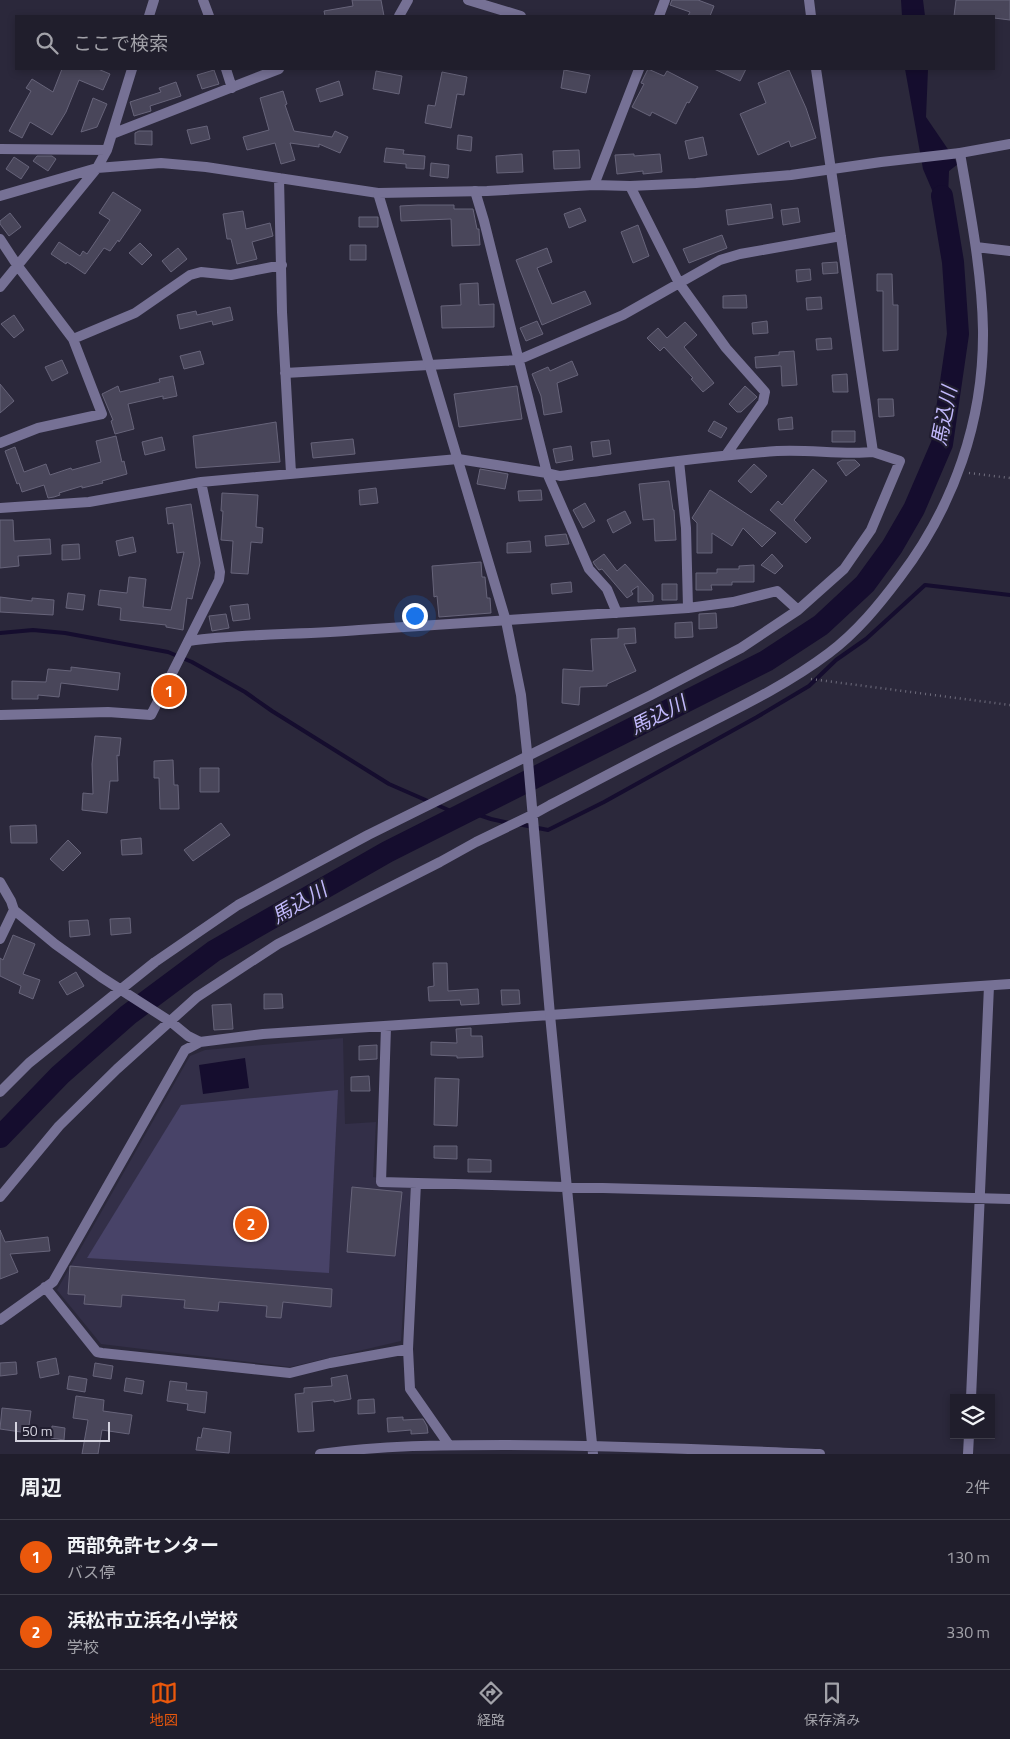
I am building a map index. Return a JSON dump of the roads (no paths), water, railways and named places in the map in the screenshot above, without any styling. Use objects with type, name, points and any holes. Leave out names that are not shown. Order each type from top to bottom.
[{"type":"street","points":[[149,15],[154,0]]},
{"type":"street","points":[[203,0],[208,15]]},
{"type":"street","points":[[400,15],[408,0]]},
{"type":"street","points":[[468,0],[519,15]]},
{"type":"street","points":[[659,15],[665,0]]},
{"type":"street","points":[[809,0],[811,15]]},
{"type":"street","points":[[0,287],[97,168],[107,150],[132,70]]},
{"type":"street","points":[[226,70],[232,88]]},
{"type":"street","points":[[112,134],[277,70]]},
{"type":"street","points":[[594,185],[639,70]]},
{"type":"street","points":[[816,70],[873,452]]},
{"type":"street","points":[[0,196],[97,168],[161,163],[206,167],[378,193],[476,191],[594,185],[630,186],[791,175],[960,153],[1010,144]]},
{"type":"street","points":[[0,148],[107,150]]},
{"type":"street","points":[[0,1197],[59,1126],[117,1069],[197,997],[278,944],[752,701],[799,674],[830,653],[857,629],[916,556],[939,516],[959,471],[968,444],[982,364],[983,331],[976,247],[960,153]]},
{"type":"street","points":[[279,178],[285,373],[291,473]]},
{"type":"street","points":[[630,186],[679,282],[726,348],[765,392],[762,402],[726,455]]},
{"type":"street","points":[[476,191],[547,473],[589,569],[607,589],[617,613]]},
{"type":"street","points":[[378,193],[506,621],[521,695],[550,1015],[593,1449]]},
{"type":"street","points":[[285,373],[518,360],[623,315],[720,260],[740,254],[842,236]]},
{"type":"street","points":[[0,239],[17,266],[73,339],[102,414],[38,428],[0,443]]},
{"type":"street","points":[[976,247],[1010,251]]},
{"type":"street","points":[[73,339],[136,313],[190,275],[201,272],[232,275],[282,265]]},
{"type":"street","points":[[0,508],[89,502],[201,482],[458,459],[560,476],[726,455],[797,450],[873,452],[900,461],[871,530],[844,569],[798,610],[741,648],[527,759],[368,835],[238,905],[155,962],[29,1063],[0,1092]]},
{"type":"street","points":[[679,462],[686,528],[688,608]]},
{"type":"street","points":[[0,715],[108,712],[151,715],[219,580],[220,572],[201,482]]},
{"type":"street","points":[[187,645],[210,638],[506,621],[688,608],[734,602],[777,591],[798,610]]},
{"type":"street","points":[[0,706],[0,721]]},
{"type":"street","points":[[0,882],[14,910],[56,944],[120,990],[171,1022],[188,1036],[200,1042]]},
{"type":"street","points":[[0,939],[14,910]]},
{"type":"street","points":[[0,1320],[53,1282],[186,1050],[200,1042],[263,1034],[1010,984]]},
{"type":"street","points":[[971,1394],[989,986]]},
{"type":"street","points":[[386,1026],[381,1182],[1010,1199]]},
{"type":"street","points":[[416,1183],[408,1349],[410,1389],[449,1445]]},
{"type":"street","points":[[46,1287],[97,1352],[102,1353],[290,1373],[330,1363],[408,1349]]},
{"type":"street","points":[[968,1454],[969,1439]]},
{"type":"street","points":[[320,1454],[342,1450],[449,1445],[820,1454]]},
{"type":"waterway","name":"馬込川","points":[[0,1137],[60,1075],[128,1015],[214,951],[387,852],[766,661],[821,625],[865,584],[892,547],[914,509],[942,444],[958,334],[953,262],[942,196]]},
{"type":"waterway","points":[[518,824],[548,830],[604,802],[757,717],[809,686],[836,660],[866,639],[925,585],[1010,595]]},
{"type":"waterway","points":[[0,633],[33,630],[65,633],[168,652],[192,662],[245,692],[389,784],[453,812],[467,811],[509,823]]},
{"type":"place","name":"西部免許センター","points":[[169,691]]},
{"type":"place","name":"浜松市立浜名小学校","points":[[251,1224]]}]
